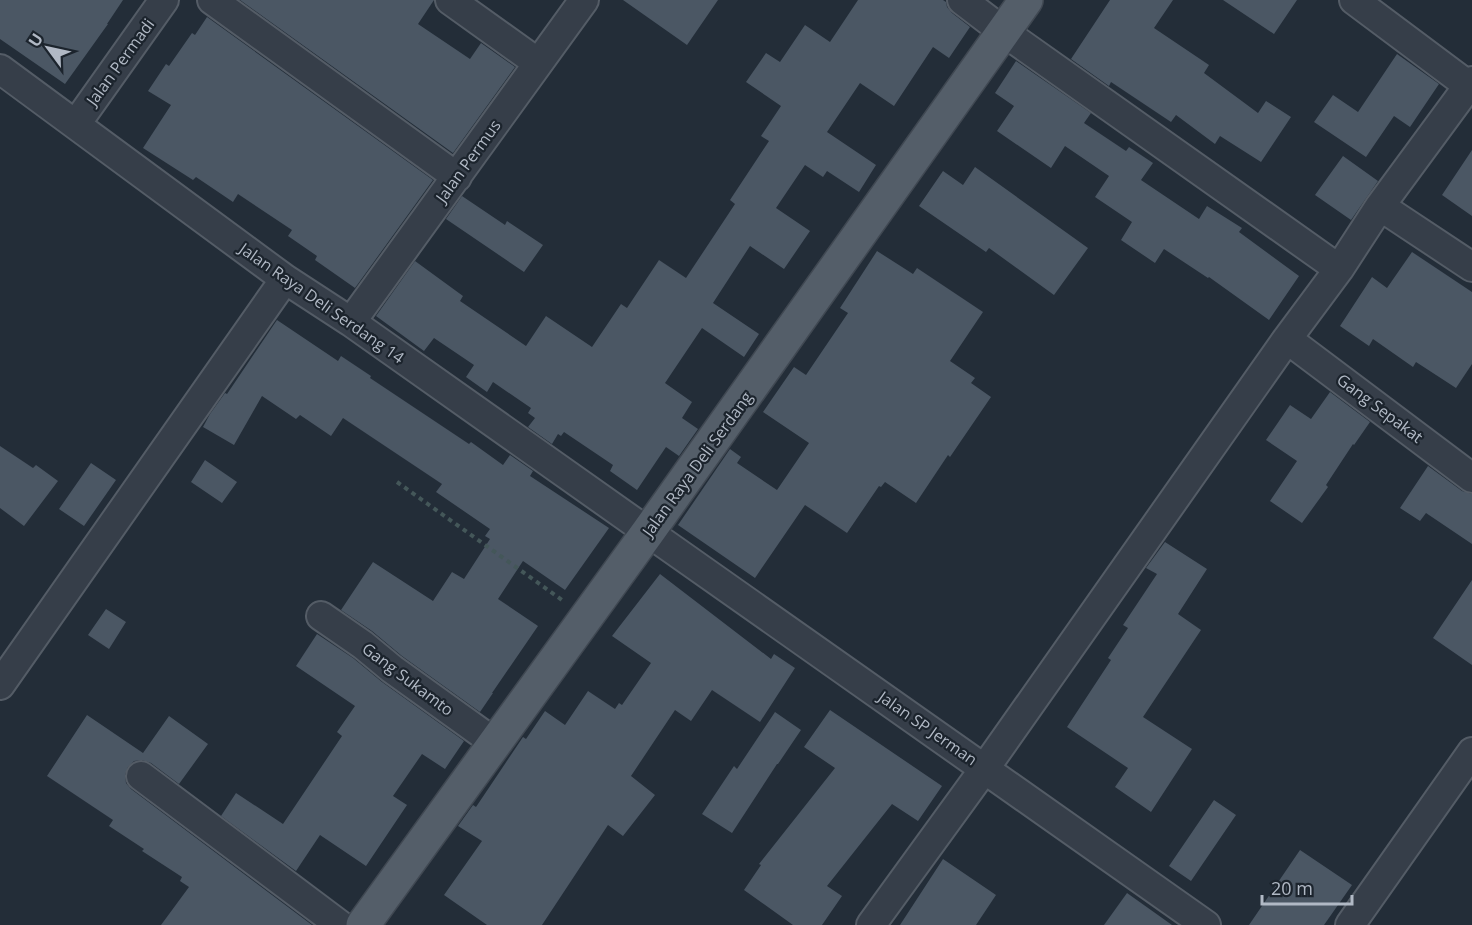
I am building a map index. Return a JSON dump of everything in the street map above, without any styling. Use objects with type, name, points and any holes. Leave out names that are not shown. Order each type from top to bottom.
[{"type":"main road","name":"Jalan Raya Deli Serdang","points":[[363,925],[648,532],[1026,0]]},
{"type":"street","name":"Jalan Permadi","points":[[76,124],[164,0]]},
{"type":"street","points":[[212,0],[457,177]]},
{"type":"street","points":[[450,0],[538,63]]},
{"type":"street","name":"Jalan Permus","points":[[351,322],[584,0]]},
{"type":"street","points":[[962,0],[1339,269]]},
{"type":"street","points":[[872,925],[986,768],[1287,339],[1339,269],[1380,206],[1470,83],[1354,0]]},
{"type":"street","name":"Jalan Raya Deli Serdang 14","points":[[0,69],[285,279],[351,322],[648,532]]},
{"type":"street","points":[[1380,206],[1472,267]]},
{"type":"street","points":[[0,684],[285,279]]},
{"type":"street","name":"Gang Sepakat","points":[[1287,339],[1472,477]]},
{"type":"street","name":"Jalan SP Jerman","points":[[648,532],[1206,925]]},
{"type":"street","name":"Gang Sukamto","points":[[321,616],[495,743]]},
{"type":"street","points":[[1350,925],[1472,752]]},
{"type":"street","points":[[141,776],[340,925]]},
{"type":"path","points":[[397,482],[586,617]]},
{"type":"building","points":[[0,0],[123,0],[65,84],[0,39]]},
{"type":"building","points":[[240,0],[434,0],[418,24],[470,59],[481,43],[515,67],[453,153]]},
{"type":"building","points":[[623,0],[718,0],[687,45]]},
{"type":"building","points":[[858,0],[943,0],[952,13],[970,27],[949,58],[933,47],[894,106],[860,83],[827,132],[876,165],[859,192],[827,171],[823,177],[805,165],[776,208],[810,231],[784,269],[750,246],[713,303],[759,334],[744,357],[702,328],[665,383],[692,402],[682,418],[698,429],[679,456],[666,447],[637,490],[610,471],[613,465],[564,432],[561,436],[558,434],[552,444],[528,427],[535,418],[528,413],[531,408],[493,382],[487,392],[466,377],[474,365],[434,338],[424,351],[376,316],[415,261],[463,296],[460,301],[526,346],[546,316],[592,347],[621,304],[627,308],[659,260],[686,278],[735,204],[730,200],[769,141],[761,136],[781,106],[746,82],[766,53],[780,62],[805,25],[830,42]]},
{"type":"building","points":[[1110,0],[1173,0],[1154,28],[1209,65],[1204,73],[1258,113],[1266,101],[1291,117],[1261,162],[1220,136],[1215,144],[1176,115],[1171,122],[1111,82],[1109,86],[1071,59]]},
{"type":"building","points":[[1223,0],[1297,0],[1274,34]]},
{"type":"building","points":[[207,17],[433,180],[355,288],[315,260],[317,256],[288,236],[292,230],[238,194],[233,202],[196,177],[193,180],[143,148],[171,105],[148,91],[166,64],[169,66],[192,33],[195,35]]},
{"type":"building","points":[[1397,54],[1439,84],[1410,127],[1394,116],[1366,157],[1314,122],[1333,95],[1358,112]]},
{"type":"building","points":[[1016,61],[1091,113],[1084,123],[1126,151],[1129,147],[1153,163],[1141,180],[1199,219],[1207,206],[1242,228],[1239,232],[1299,276],[1269,320],[1209,277],[1164,249],[1155,263],[1121,240],[1132,222],[1095,197],[1109,176],[1065,146],[1051,168],[997,131],[1014,106],[995,93]]},
{"type":"building","points":[[1472,150],[1472,216],[1442,195]]},
{"type":"building","points":[[1343,156],[1378,181],[1351,220],[1315,195]]},
{"type":"building","points":[[975,167],[1088,248],[1054,295],[989,248],[986,252],[919,206],[943,171],[963,185]]},
{"type":"building","points":[[462,196],[505,225],[507,221],[543,245],[524,272],[446,219]]},
{"type":"building","points":[[877,251],[913,274],[917,268],[983,312],[950,361],[975,378],[971,383],[991,397],[916,503],[885,482],[881,487],[879,486],[847,533],[805,505],[755,578],[678,525],[730,449],[741,457],[737,463],[777,490],[809,443],[763,412],[794,367],[806,375],[848,313],[840,308]]},
{"type":"building","points":[[1412,252],[1472,292],[1472,364],[1456,388],[1416,362],[1413,367],[1373,339],[1369,346],[1340,326],[1372,277],[1387,288]]},
{"type":"building","points":[[277,320],[338,361],[341,356],[371,376],[370,378],[503,465],[510,455],[533,471],[530,476],[609,528],[565,590],[523,561],[498,599],[538,626],[480,712],[341,610],[373,562],[433,601],[452,572],[464,579],[490,539],[485,536],[490,529],[436,492],[442,484],[343,418],[331,436],[300,415],[296,419],[262,396],[234,445],[203,427]]},
{"type":"building","points":[[1330,392],[1370,422],[1353,444],[1326,485],[1328,487],[1302,523],[1270,501],[1297,461],[1266,440],[1290,405],[1311,419]]},
{"type":"building","points":[[0,446],[33,468],[36,465],[58,481],[24,526],[0,508]]},
{"type":"building","points":[[205,460],[237,482],[222,503],[191,482]]},
{"type":"building","points":[[91,463],[116,480],[84,526],[59,509]]},
{"type":"building","points":[[1428,466],[1462,491],[1472,494],[1472,544],[1426,513],[1420,521],[1400,508]]},
{"type":"building","points":[[1165,542],[1207,569],[1178,614],[1201,630],[1143,717],[1192,749],[1151,812],[1115,787],[1128,768],[1067,727],[1111,660],[1108,658],[1128,628],[1123,625],[1157,574],[1146,568]]},
{"type":"building","points":[[660,574],[771,659],[774,654],[795,668],[760,722],[712,690],[691,721],[675,710],[631,776],[655,795],[623,836],[608,825],[542,925],[487,925],[444,895],[482,841],[458,826],[473,805],[476,807],[523,737],[526,739],[545,711],[565,725],[588,691],[615,709],[619,703],[622,705],[651,663],[612,636]]},
{"type":"building","points":[[1472,580],[1472,665],[1433,638]]},
{"type":"building","points":[[106,609],[126,622],[109,649],[88,635]]},
{"type":"building","points":[[317,634],[464,741],[445,769],[422,754],[393,796],[407,805],[366,866],[320,835],[296,871],[221,816],[236,793],[283,824],[342,736],[337,732],[355,706],[296,666]]},
{"type":"building","points":[[830,710],[942,786],[918,821],[892,804],[827,886],[842,896],[822,925],[793,925],[744,890],[761,865],[759,864],[835,768],[804,747]]},
{"type":"building","points":[[775,712],[801,730],[732,833],[702,814],[734,766],[737,769]]},
{"type":"building","points":[[87,715],[143,753],[169,716],[208,744],[179,784],[151,763],[142,760],[134,761],[128,767],[125,775],[126,783],[312,925],[161,925],[189,887],[180,881],[182,877],[109,826],[113,820],[47,776]]},
{"type":"building","points":[[1214,800],[1236,815],[1191,881],[1169,866]]},
{"type":"building","points":[[1300,850],[1352,885],[1324,925],[1249,925]]},
{"type":"building","points":[[943,859],[996,895],[976,925],[900,925]]},
{"type":"building","points":[[1127,893],[1172,925],[1104,925]]}]
